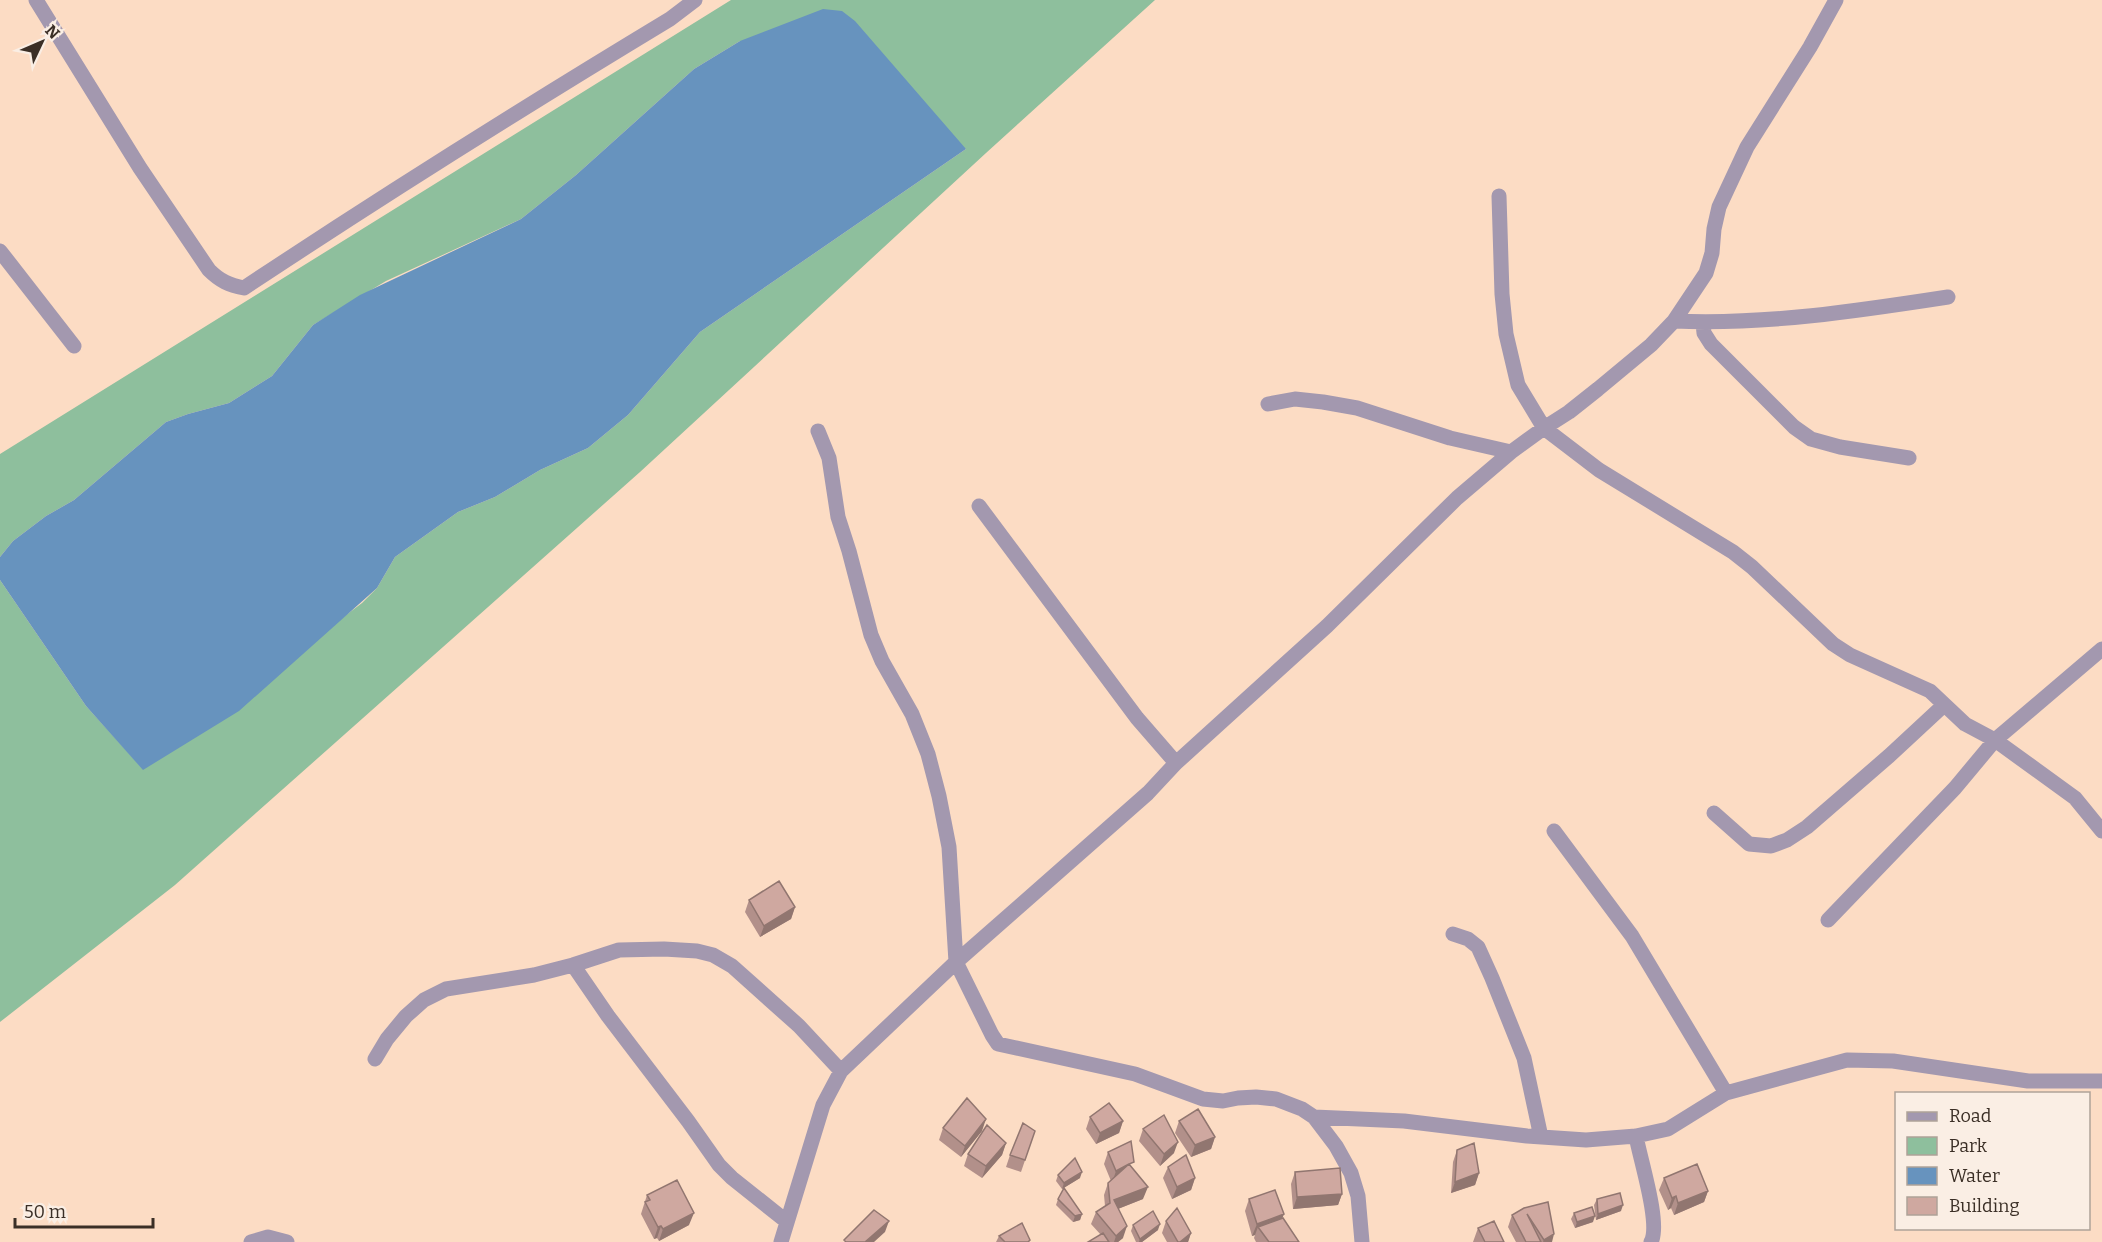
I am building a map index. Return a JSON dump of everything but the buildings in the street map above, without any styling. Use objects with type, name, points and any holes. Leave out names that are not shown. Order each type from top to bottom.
[{"type":"street","points":[[36,0],[140,168],[209,270],[219,280],[244,288],[487,130],[670,19],[694,0]]},
{"type":"street","points":[[781,1242],[823,1105],[841,1071],[956,962],[1148,793],[1176,763],[1327,626],[1457,498],[1511,452],[1598,389],[1651,345],[1674,321],[1706,273],[1712,253],[1719,207],[1748,147],[1810,47],[1836,0]]},
{"type":"street","points":[[1499,196],[1502,294],[1506,334],[1518,385],[1544,428],[1599,470],[1733,552],[1752,567],[1833,644],[1850,655],[1930,691],[1965,724],[1995,740],[2075,798],[2102,831]]},
{"type":"street","points":[[0,251],[74,346]]},
{"type":"street","points":[[1674,321],[1703,322],[1820,315],[1948,297]]},
{"type":"street","points":[[1703,322],[1704,333],[1711,344],[1786,420],[1811,439],[1840,447],[1909,458]]},
{"type":"street","points":[[1268,404],[1295,399],[1346,406],[1450,438],[1511,452]]},
{"type":"street","points":[[818,430],[829,458],[838,517],[871,635],[882,661],[912,714],[928,754],[939,796],[950,847],[956,962],[998,1044],[1135,1074],[1203,1099],[1223,1101],[1256,1097],[1291,1103],[1314,1117],[1336,1146],[1351,1173],[1358,1196],[1362,1242]]},
{"type":"street","points":[[979,506],[1137,718],[1176,763]]},
{"type":"street","points":[[1828,920],[1955,788],[1995,740],[2102,649]]},
{"type":"street","points":[[1714,813],[1749,844],[1771,846],[1787,840],[1824,813],[1944,705]]},
{"type":"street","points":[[1554,831],[1632,936],[1726,1094]]},
{"type":"street","points":[[1453,934],[1468,939],[1478,947],[1492,978],[1524,1058],[1541,1137]]},
{"type":"street","points":[[375,1059],[387,1039],[406,1016],[424,1000],[446,989],[534,975],[619,950],[664,949],[696,951],[713,955],[732,966],[800,1026],[841,1071]]},
{"type":"street","points":[[573,965],[608,1016],[719,1165],[786,1221]]},
{"type":"street","points":[[1314,1117],[1404,1121],[1586,1140],[1636,1136],[1668,1129],[1726,1094],[1846,1060],[1893,1061],[2028,1081],[2102,1081]]},
{"type":"street","points":[[1636,1136],[1654,1215],[1654,1236],[1651,1242]]},
{"type":"street","points":[[251,1242],[268,1238],[287,1242]]},
{"type":"green space","points":[[731,0],[1155,0],[640,472],[175,885],[0,1022],[0,580],[86,706],[143,769],[362,603],[377,588],[395,557],[458,512],[495,497],[540,470],[588,448],[628,415],[700,332],[966,149],[740,41],[694,69],[576,175],[521,219],[386,281],[313,325],[272,376],[229,403],[166,422],[74,500],[46,516],[13,541],[0,557],[0,454]]},
{"type":"water","points":[[823,9],[842,11],[855,21],[966,149],[700,332],[628,415],[588,448],[540,470],[495,497],[458,512],[395,557],[377,588],[239,711],[143,770],[86,706],[0,580],[0,557],[13,541],[46,516],[74,500],[166,422],[229,403],[272,376],[313,325],[360,295],[521,219],[576,175],[694,69],[740,41]]}]
